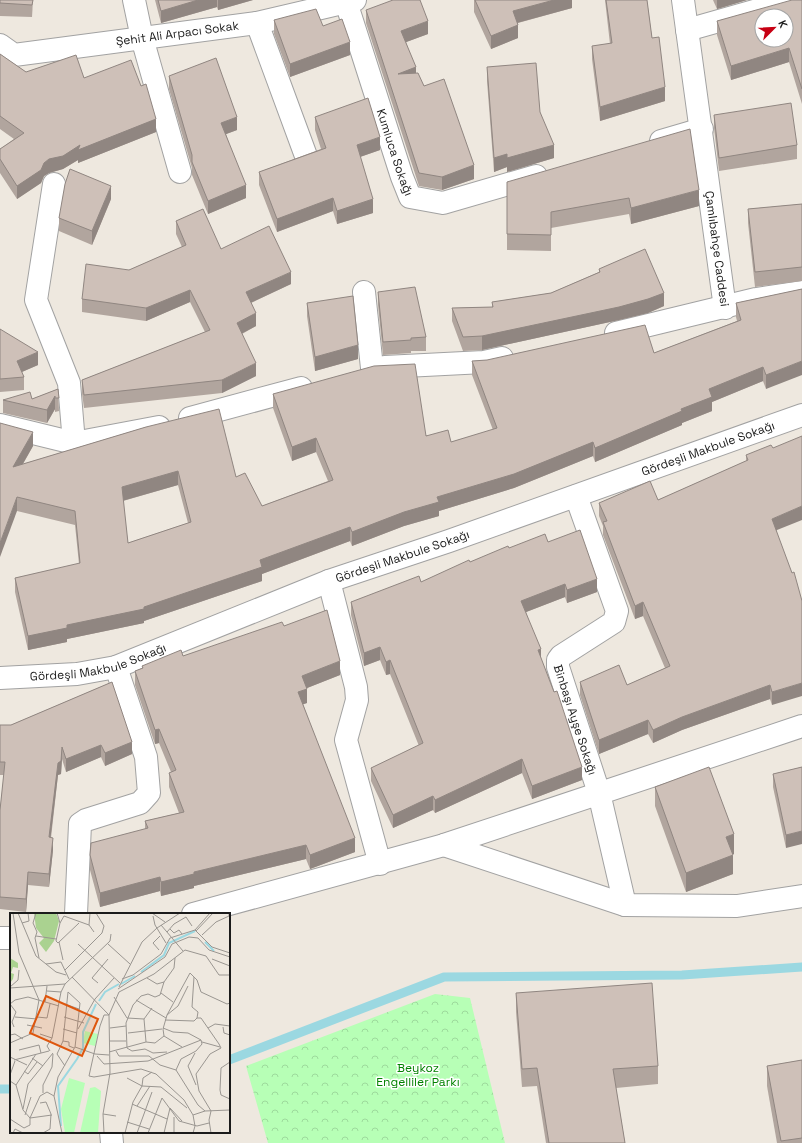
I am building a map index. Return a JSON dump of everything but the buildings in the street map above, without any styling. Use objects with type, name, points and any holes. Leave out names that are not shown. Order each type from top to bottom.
[{"type":"street","points":[[134,0],[142,38],[180,172]]},
{"type":"street","name":"Çamlıbahçe Caddesi","points":[[599,337],[725,308],[702,129],[686,30],[683,0]]},
{"type":"street","points":[[686,30],[793,0]]},
{"type":"street","name":"Şehit Ali Arpacı Sokak","points":[[0,45],[14,55],[257,23],[296,7],[351,1]]},
{"type":"street","name":"Kumluca Sokağı","points":[[351,1],[402,177],[410,197],[443,203],[557,170]]},
{"type":"street","points":[[257,23],[306,156]]},
{"type":"street","points":[[641,146],[702,129]]},
{"type":"street","points":[[54,184],[36,300],[69,382],[74,443]]},
{"type":"street","points":[[364,292],[372,368]]},
{"type":"street","points":[[725,308],[756,299],[802,292]]},
{"type":"street","points":[[349,375],[372,368],[484,362],[523,354]]},
{"type":"street","points":[[0,425],[74,443],[165,425],[318,383]]},
{"type":"street","name":"Gördeşli Makbule Sokağı","points":[[0,678],[77,674],[116,666],[329,581],[576,496],[802,415]]},
{"type":"street","name":"Binbaşı Ayşe Sokağı","points":[[576,496],[617,611],[614,622],[587,638],[562,656],[558,660],[558,667],[599,793],[625,905]]},
{"type":"street","points":[[329,581],[356,688],[357,700],[346,740],[380,864]]},
{"type":"street","points":[[76,913],[80,824],[86,820],[140,803],[149,793],[146,757],[116,666]]},
{"type":"street","points":[[197,913],[380,864],[444,845],[802,726]]},
{"type":"street","points":[[444,845],[625,905],[737,906],[802,896]]},
{"type":"street","points":[[111,1133],[112,1143]]},
{"type":"green space","name":"Beykoz Engelliler Parkı","points":[[435,994],[470,998],[505,1143],[268,1143],[246,1066]]},
{"type":"waterway","points":[[230,1060],[444,977],[682,975],[802,967]]},
{"type":"waterway","points":[[0,1089],[10,1089]]}]
